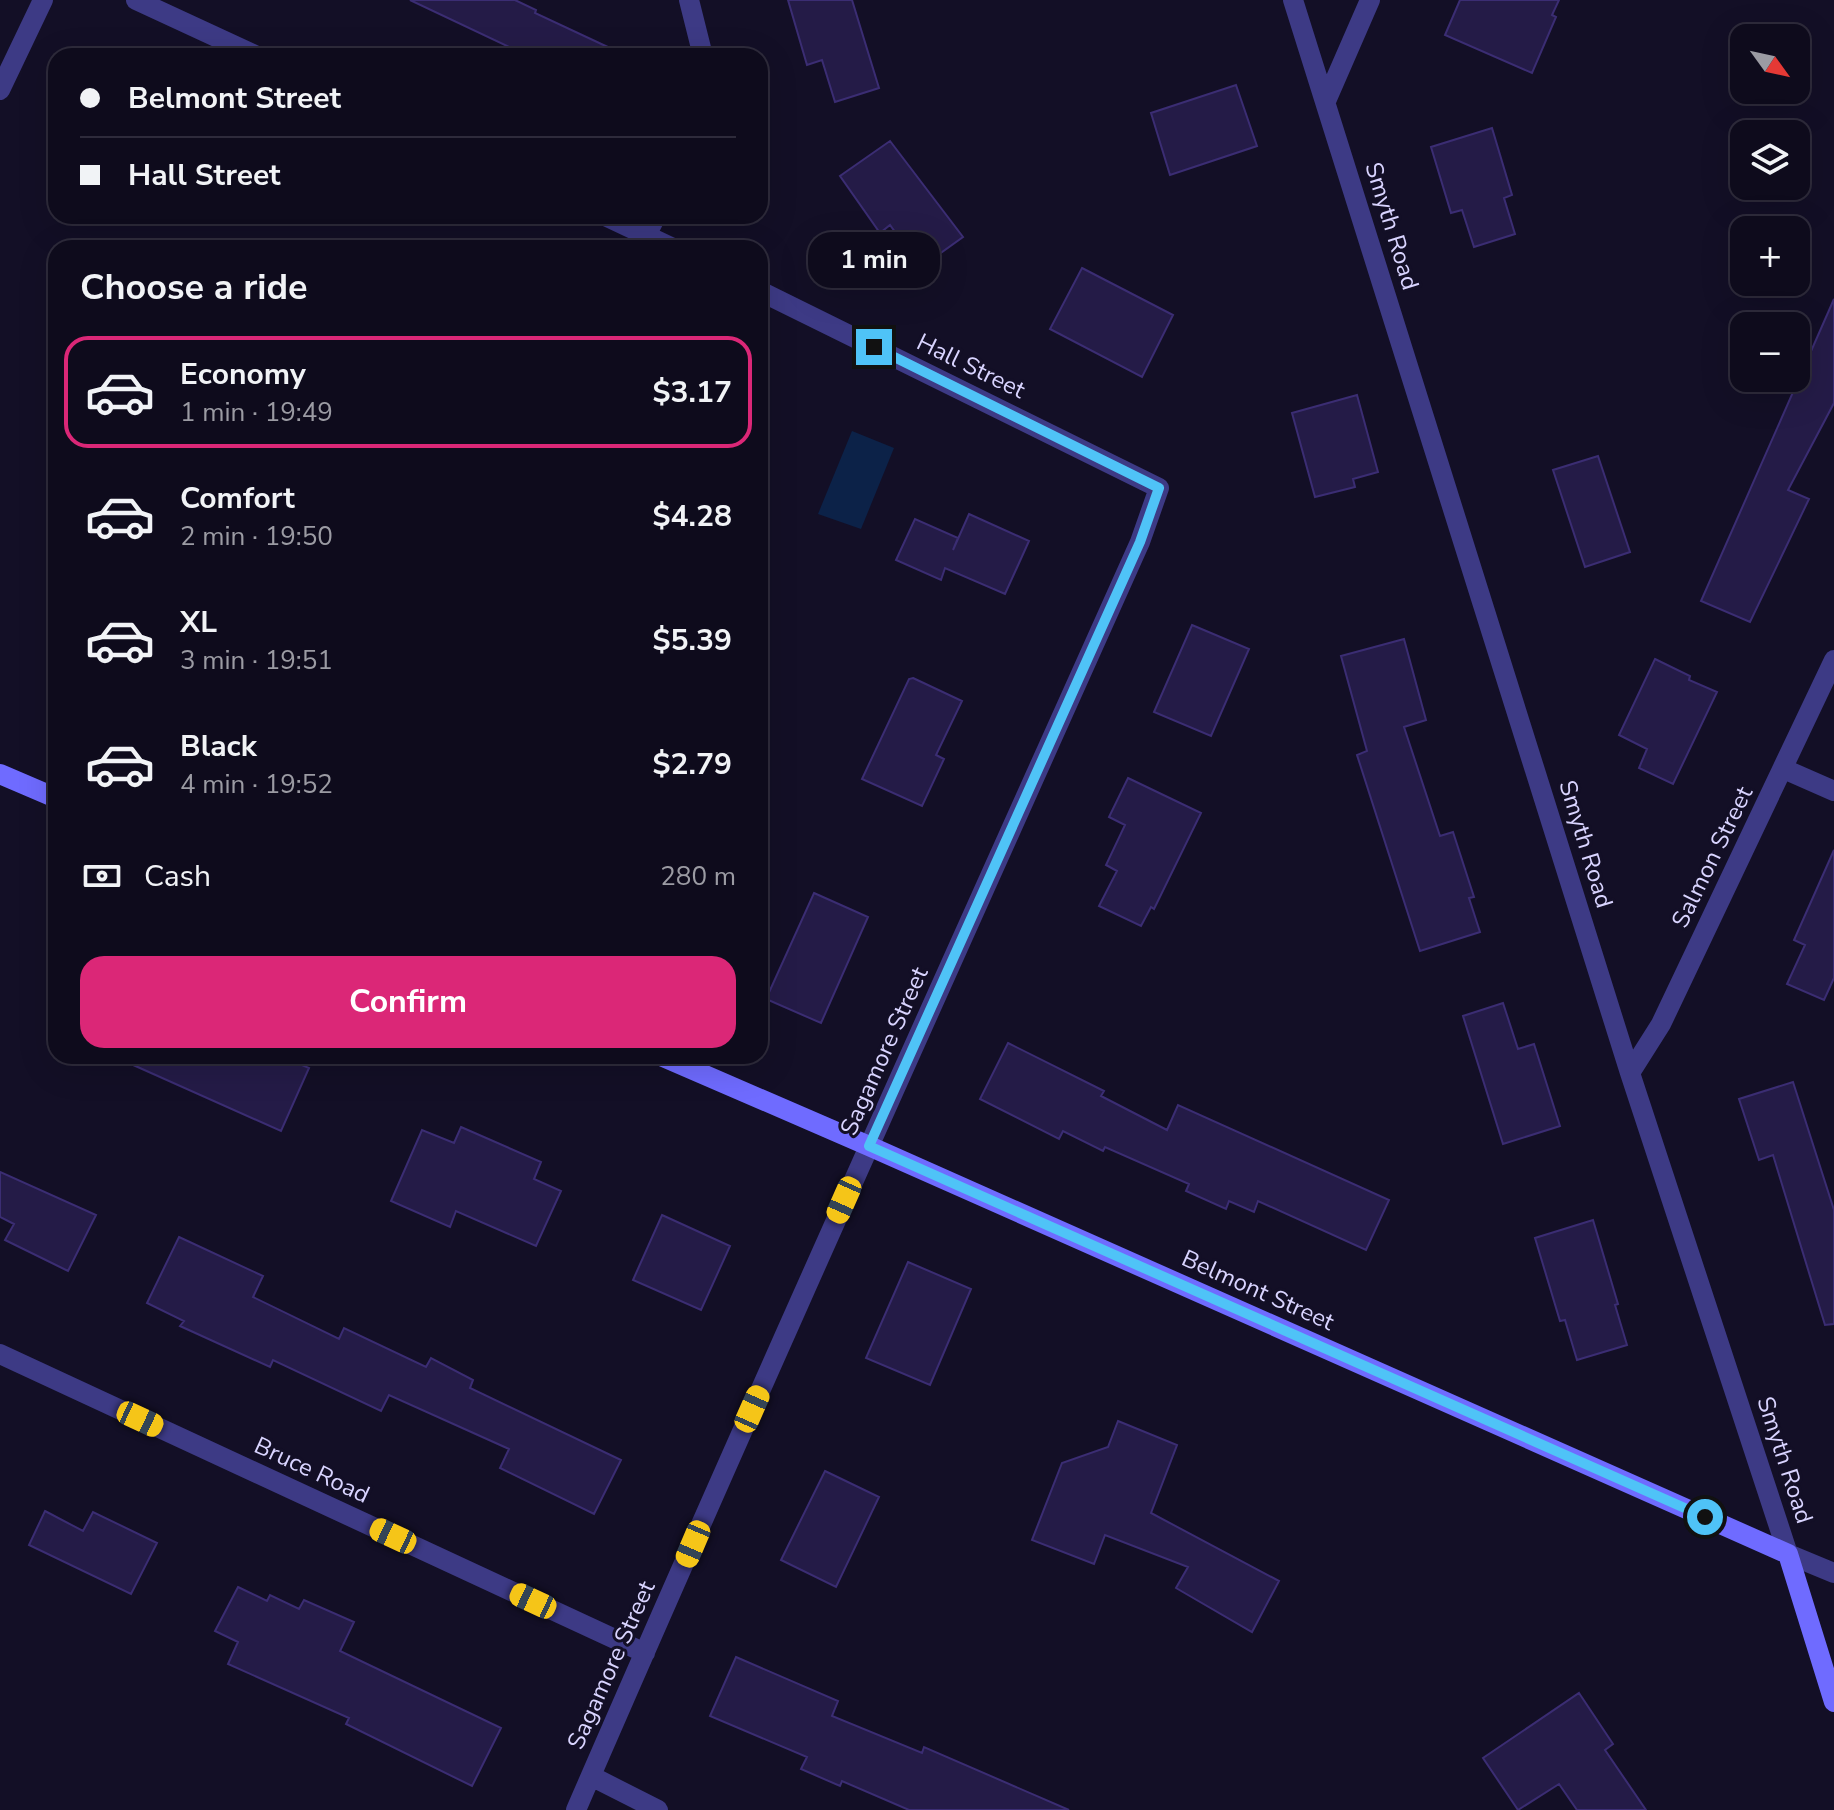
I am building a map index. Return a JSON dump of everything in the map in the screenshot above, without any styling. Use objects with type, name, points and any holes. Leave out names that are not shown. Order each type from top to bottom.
[{"type":"street","points":[[0,90],[43,0]]},
{"type":"street","points":[[136,0],[240,48]]},
{"type":"street","points":[[689,0],[702,48]]},
{"type":"street","name":"Smyth Road","points":[[1293,0],[1630,1073],[1834,1702]]},
{"type":"street","points":[[1326,101],[1370,0]]},
{"type":"street","points":[[617,224],[641,240]]},
{"type":"street","name":"Hall Street","points":[[768,295],[1159,488]]},
{"type":"street","name":"Sagamore Street","points":[[576,1810],[1140,542],[1159,488]]},
{"type":"street","name":"Salmon Street","points":[[1630,1073],[1661,1024],[1834,660]]},
{"type":"street","points":[[1784,769],[1834,791]]},
{"type":"street","points":[[0,774],[48,795]]},
{"type":"street","name":"Belmont Street","points":[[679,1064],[1834,1573]]},
{"type":"street","name":"Bruce Road","points":[[0,1354],[645,1653]]},
{"type":"street","points":[[591,1776],[658,1810]]},
{"type":"water","points":[[852,431],[894,448],[861,529],[818,514]]},
{"type":"building","points":[[410,0],[515,0],[536,10],[535,13],[610,48],[511,48]]},
{"type":"building","points":[[788,0],[852,0],[879,88],[835,102],[822,60],[807,65]]},
{"type":"building","points":[[1460,0],[1559,0],[1552,15],[1556,17],[1532,73],[1445,35]]},
{"type":"building","points":[[1236,85],[1257,146],[1170,175],[1151,113]]},
{"type":"building","points":[[1492,128],[1512,195],[1504,198],[1515,234],[1474,247],[1462,210],[1451,213],[1431,147]]},
{"type":"building","points":[[890,141],[963,237],[924,265],[907,240],[903,243],[890,225],[880,233],[840,176]]},
{"type":"building","points":[[1082,268],[1173,315],[1142,377],[1050,329]]},
{"type":"building","points":[[1834,299],[1834,403],[1788,490],[1809,499],[1750,622],[1701,601],[1793,392],[1810,392],[1810,353]]},
{"type":"building","points":[[1357,395],[1378,472],[1353,479],[1355,487],[1315,497],[1292,413]]},
{"type":"building","points":[[1598,456],[1630,552],[1585,567],[1553,470]]},
{"type":"building","points":[[969,514],[1029,541],[1005,594],[945,568],[941,580],[896,560],[915,519],[958,538],[953,550]]},
{"type":"building","points":[[1192,625],[1249,649],[1211,736],[1154,712]]},
{"type":"building","points":[[1404,639],[1426,720],[1404,727],[1440,836],[1453,832],[1474,897],[1469,898],[1480,932],[1420,951],[1357,755],[1367,751],[1341,656]]},
{"type":"building","points":[[1655,659],[1690,676],[1689,680],[1717,692],[1673,784],[1639,768],[1647,749],[1619,735]]},
{"type":"building","points":[[913,678],[962,701],[936,755],[944,759],[922,806],[862,779],[909,679]]},
{"type":"building","points":[[1128,778],[1201,813],[1154,909],[1151,907],[1141,926],[1099,906],[1117,871],[1106,865],[1125,825],[1109,817]]},
{"type":"building","points":[[1834,850],[1834,978],[1824,1000],[1787,984],[1805,945],[1794,940]]},
{"type":"building","points":[[814,893],[868,917],[821,1023],[768,1000]]},
{"type":"building","points":[[1503,1003],[1518,1049],[1534,1044],[1560,1126],[1503,1144],[1463,1016]]},
{"type":"building","points":[[1008,1043],[1104,1091],[1101,1096],[1167,1130],[1178,1105],[1389,1200],[1366,1250],[1258,1201],[1254,1212],[1229,1201],[1226,1209],[1186,1191],[1189,1184],[1105,1147],[1103,1151],[1063,1131],[1059,1139],[980,1099]]},
{"type":"building","points":[[131,1064],[300,1064],[309,1068],[281,1131]]},
{"type":"building","points":[[1793,1082],[1834,1210],[1834,1324],[1825,1325],[1773,1155],[1759,1160],[1739,1099]]},
{"type":"building","points":[[461,1127],[541,1162],[534,1179],[561,1191],[536,1246],[456,1211],[450,1227],[391,1201],[422,1130],[454,1143]]},
{"type":"building","points":[[0,1172],[96,1215],[68,1271],[5,1240],[14,1224],[0,1217]]},
{"type":"building","points":[[662,1215],[730,1246],[701,1310],[633,1280]]},
{"type":"building","points":[[1593,1220],[1627,1345],[1577,1360],[1565,1320],[1560,1321],[1535,1238]]},
{"type":"building","points":[[179,1237],[263,1276],[253,1297],[339,1339],[344,1328],[426,1367],[431,1358],[473,1380],[470,1388],[621,1460],[594,1514],[500,1468],[509,1449],[389,1395],[381,1411],[273,1360],[270,1367],[180,1326],[184,1321],[147,1303]]},
{"type":"building","points":[[908,1262],[971,1289],[930,1385],[866,1358]]},
{"type":"building","points":[[1118,1421],[1177,1445],[1151,1513],[1279,1581],[1252,1632],[1176,1588],[1188,1567],[1105,1535],[1094,1564],[1032,1540],[1062,1463],[1108,1447]]},
{"type":"building","points":[[825,1471],[879,1497],[836,1587],[781,1560]]},
{"type":"building","points":[[45,1511],[83,1531],[93,1512],[157,1543],[131,1594],[29,1545]]},
{"type":"building","points":[[238,1587],[267,1601],[270,1595],[299,1609],[304,1600],[354,1622],[340,1651],[501,1728],[472,1786],[346,1724],[349,1718],[228,1664],[238,1642],[215,1631]]},
{"type":"building","points":[[736,1657],[838,1701],[832,1716],[922,1753],[924,1747],[1069,1810],[909,1810],[842,1781],[840,1786],[801,1769],[807,1757],[710,1716]]},
{"type":"building","points":[[1579,1693],[1613,1744],[1605,1750],[1646,1810],[1577,1810],[1559,1784],[1518,1810],[1483,1758]]},
{"type":"route","points":[[874,347],[1159,488],[1140,542],[869,1146],[1705,1517]]}]
